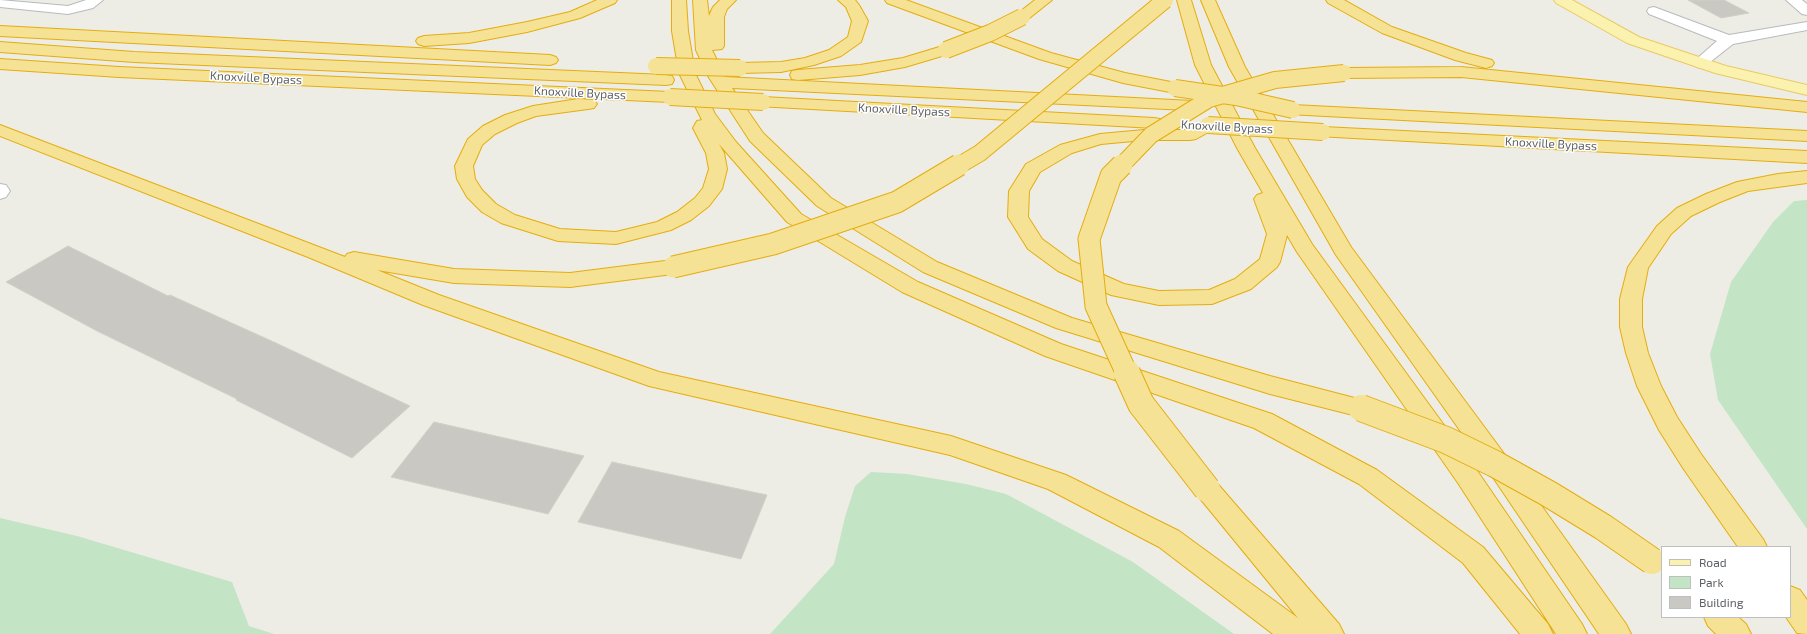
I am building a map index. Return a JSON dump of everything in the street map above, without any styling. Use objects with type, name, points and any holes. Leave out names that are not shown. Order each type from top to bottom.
[{"type":"highway","points":[[292,45],[398,44],[469,38],[527,27],[574,14],[610,0]]},
{"type":"highway","points":[[679,0],[680,31],[688,73],[707,114],[730,146],[794,218],[910,287],[1053,350],[1263,421],[1368,477],[1473,555],[1538,634]]},
{"type":"highway","points":[[700,0],[704,50],[727,94],[756,137],[824,202],[930,267],[1064,323],[1270,386],[1361,408],[1446,440],[1495,464],[1550,494],[1603,527],[1657,565]]},
{"type":"highway","points":[[716,74],[716,17],[720,7],[729,0]]},
{"type":"highway","points":[[746,77],[781,67],[808,62],[835,53],[854,38],[860,21],[852,5],[845,0]]},
{"type":"highway","points":[[892,0],[1045,56],[1122,78],[1236,97],[1293,110]]},
{"type":"highway","points":[[0,31],[292,45],[656,66],[746,77],[860,70],[905,62],[946,50],[990,33],[1022,18],[1045,0]]},
{"type":"highway","points":[[315,252],[462,276],[570,280],[673,267],[773,244],[897,202],[980,153],[1165,0]]},
{"type":"highway","points":[[1184,0],[1203,65],[1246,148],[1304,247],[1467,476],[1572,634]]},
{"type":"highway","points":[[1208,0],[1237,66],[1343,250],[1499,466],[1616,634]]},
{"type":"highway","points":[[1333,0],[1387,30],[1461,58],[1589,85]]},
{"type":"highway","name":"Knoxville Bypass","points":[[0,47],[134,57],[668,88],[763,102],[986,115],[1807,157]]},
{"type":"highway","name":"Knoxville Bypass","points":[[0,64],[134,72],[668,88],[716,74],[1187,104],[1807,136]]},
{"type":"highway","points":[[1329,634],[1207,489],[1141,404],[1096,306],[1089,239],[1111,176],[1151,135],[1209,99],[1275,80],[1344,73],[1461,72],[1807,107]]},
{"type":"highway","points":[[668,88],[619,105],[578,104],[533,111],[511,119],[489,130],[474,143],[464,166],[466,179],[474,193],[489,208],[508,220],[558,235],[592,238],[616,238],[664,226],[684,216],[702,202],[712,189],[718,169],[715,153],[702,128],[707,114]]},
{"type":"highway","points":[[1208,126],[1190,135],[1144,135],[1100,140],[1066,149],[1033,168],[1019,191],[1018,216],[1035,244],[1065,266],[1119,290],[1159,298],[1212,296],[1243,284],[1270,262],[1277,234],[1246,148]]},
{"type":"highway","points":[[0,130],[315,252],[431,300],[657,380],[950,446],[1057,482],[1169,539],[1296,634]]},
{"type":"highway","points":[[1752,546],[1692,461],[1668,423],[1649,386],[1637,353],[1631,327],[1631,300],[1638,267],[1664,230],[1684,212],[1713,198],[1744,186],[1807,177]]},
{"type":"highway","points":[[1791,600],[1807,624]]},
{"type":"highway","points":[[1719,618],[1736,634]]},
{"type":"main road","points":[[1561,0],[1633,40],[1721,70],[1807,90]]},
{"type":"street","points":[[0,3],[68,10],[88,5],[96,0]]},
{"type":"street","points":[[1792,0],[1807,11]]},
{"type":"street","points":[[1654,11],[1728,40]]},
{"type":"street","points":[[1700,63],[1728,40],[1807,26]]},
{"type":"street","points":[[0,189],[2,191],[0,193]]},
{"type":"green space","points":[[1807,200],[1807,529],[1718,400],[1710,354],[1731,282],[1773,222],[1794,201]]},
{"type":"green space","points":[[871,472],[907,474],[966,484],[1006,494],[1133,562],[1234,634],[770,634],[834,564],[845,517],[855,486]]},
{"type":"green space","points":[[0,518],[77,536],[232,582],[249,626],[274,634],[0,634]]},
{"type":"building","points":[[1688,0],[1724,0],[1749,13],[1721,18]]},
{"type":"building","points":[[68,246],[168,296],[170,295],[276,343],[410,406],[352,458],[236,400],[237,399],[97,331],[6,282]]},
{"type":"building","points":[[434,422],[584,456],[548,514],[391,477]]},
{"type":"building","points":[[612,462],[767,495],[741,559],[578,522]]}]
